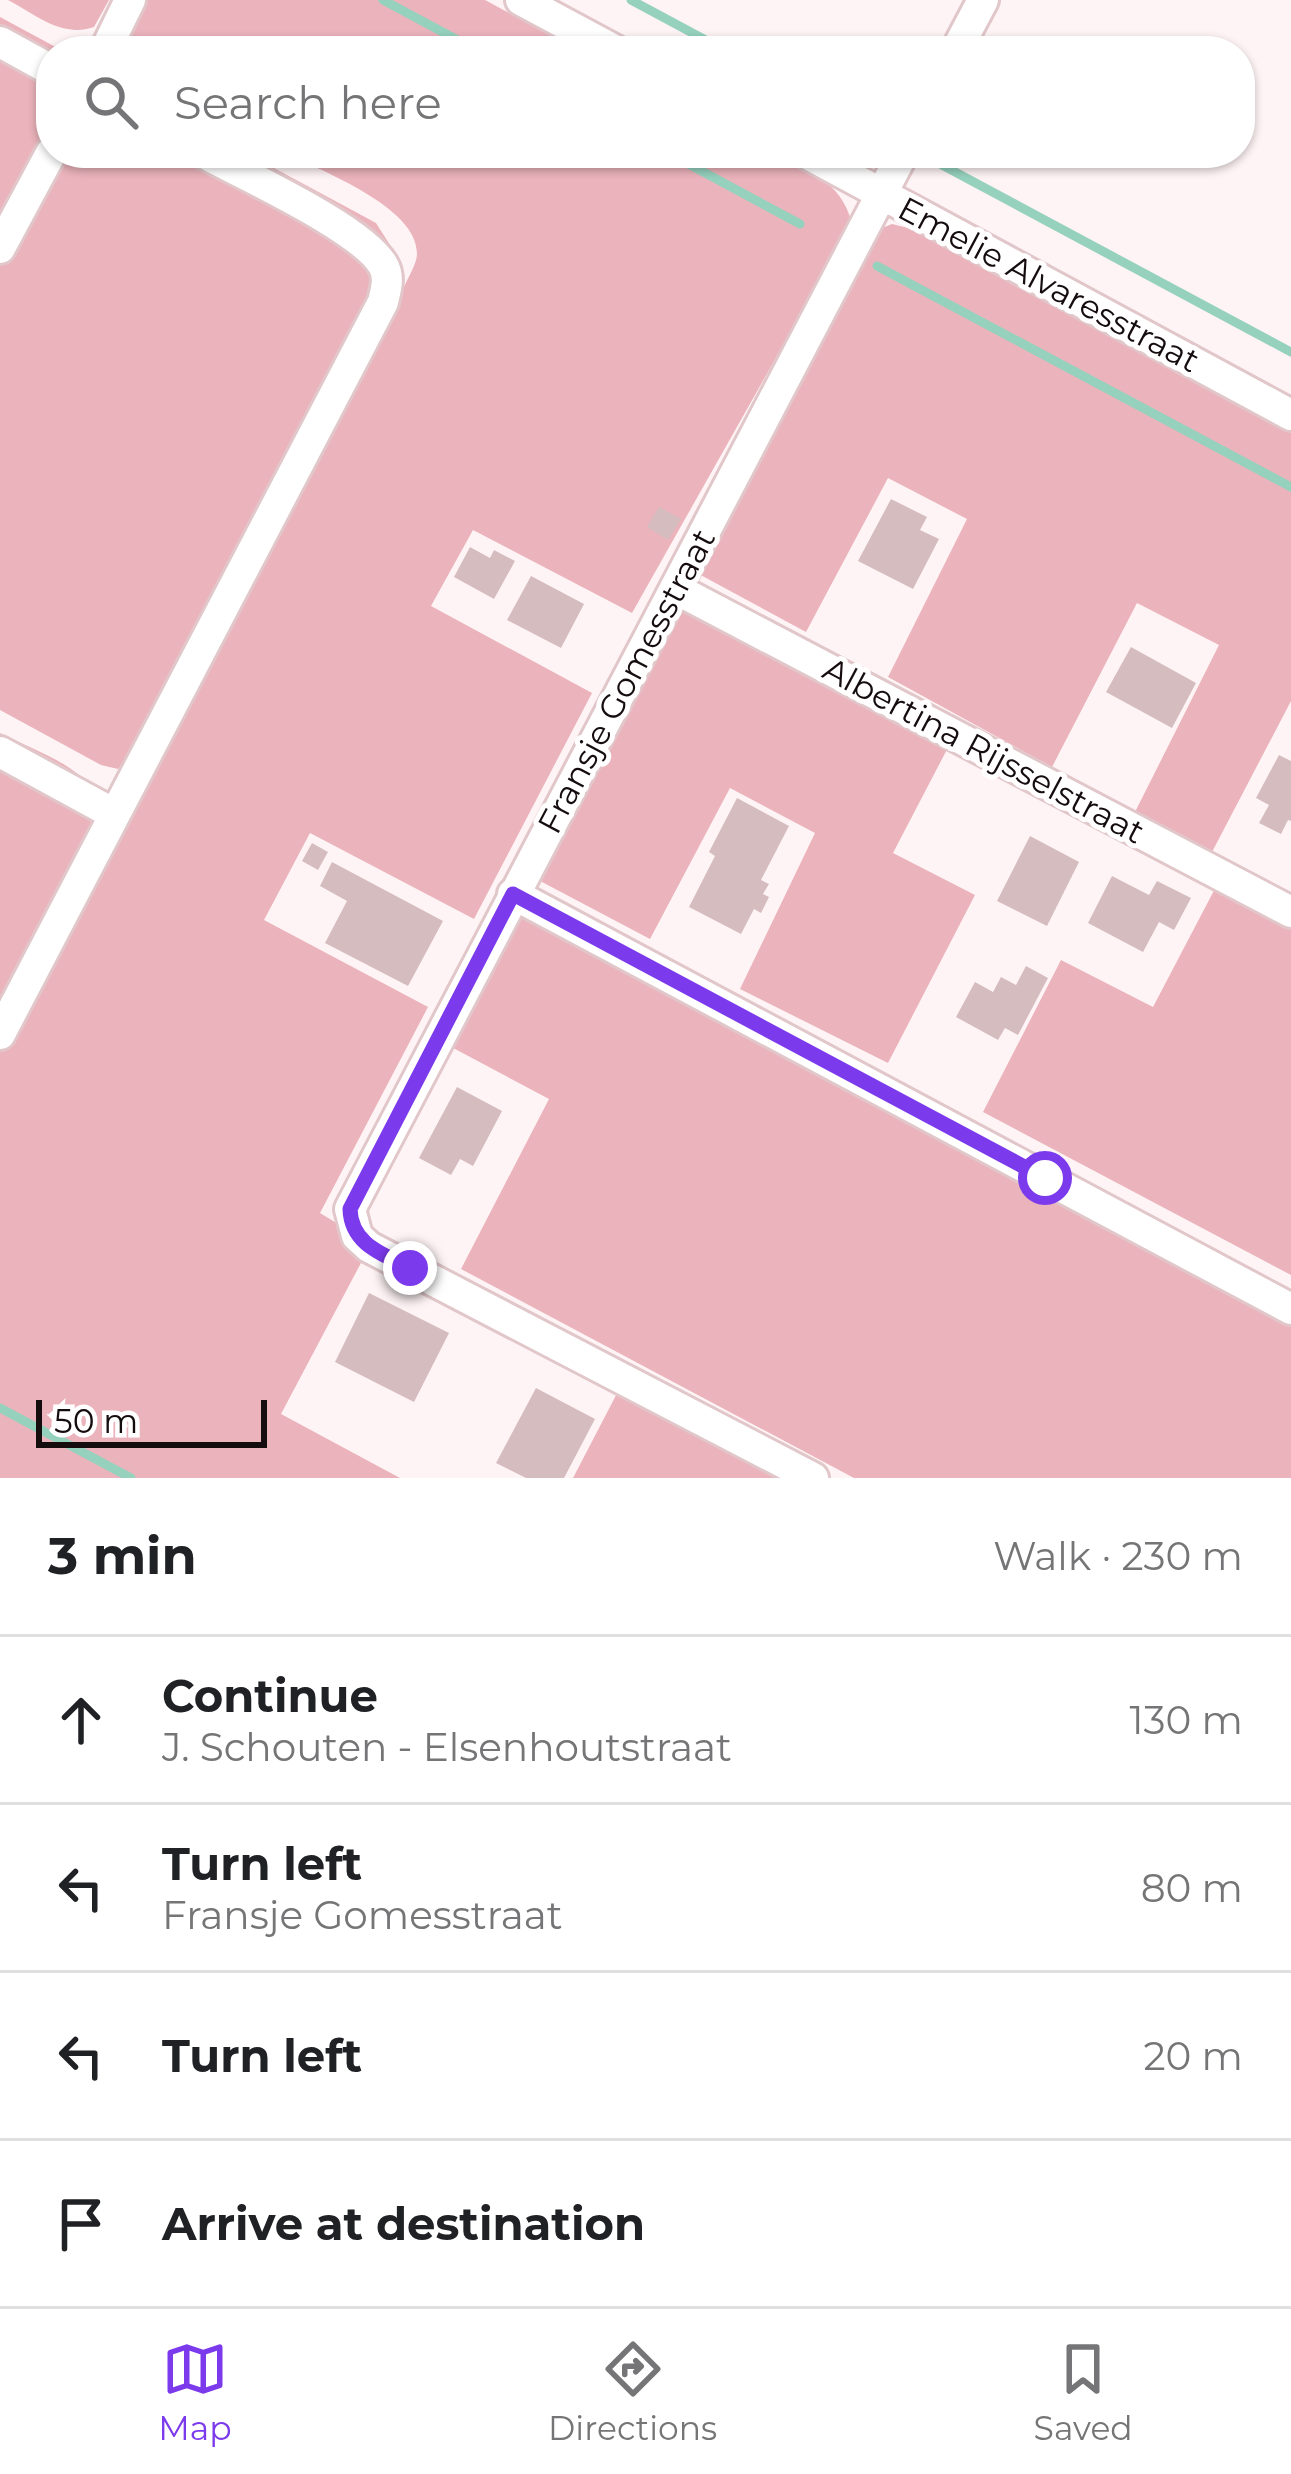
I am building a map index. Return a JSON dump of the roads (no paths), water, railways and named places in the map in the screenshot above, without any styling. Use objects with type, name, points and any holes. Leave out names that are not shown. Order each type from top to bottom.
[{"type":"street","points":[[112,36],[130,0]]},
{"type":"street","points":[[521,0],[588,36]]},
{"type":"street","points":[[964,36],[983,0]]},
{"type":"street","points":[[0,42],[36,62]]},
{"type":"street","points":[[0,248],[43,168]]},
{"type":"street","points":[[0,1034],[383,302],[387,270],[368,244],[231,168]]},
{"type":"street","name":"Emelie Alvaresstraat","points":[[833,168],[1291,415]]},
{"type":"street","name":"Fransje Gomesstraat","points":[[813,1478],[369,1247],[357,1236],[350,1209],[895,168]]},
{"type":"street","name":"Albertina Rijsselstraat","points":[[676,589],[1291,912]]},
{"type":"street","points":[[0,752],[114,814]]},
{"type":"street","points":[[513,894],[1291,1309]]},
{"type":"waterway","points":[[383,0],[450,36]]},
{"type":"waterway","points":[[631,0],[698,36]]},
{"type":"waterway","points":[[696,168],[800,224]]},
{"type":"waterway","points":[[948,168],[1291,352]]},
{"type":"waterway","points":[[877,266],[1291,487]]},
{"type":"waterway","points":[[0,1408],[131,1478]]}]
